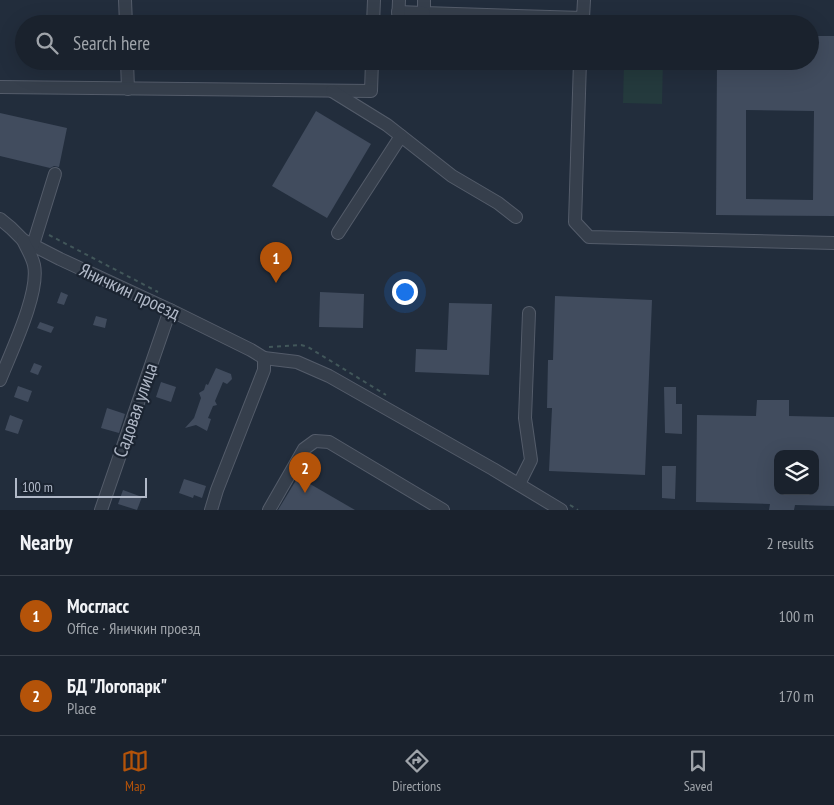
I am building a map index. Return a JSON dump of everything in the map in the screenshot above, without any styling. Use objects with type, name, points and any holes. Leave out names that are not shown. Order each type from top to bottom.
[{"type":"street","points":[[125,0],[126,15]]},
{"type":"street","points":[[373,15],[374,0]]},
{"type":"street","points":[[583,15],[584,0]]},
{"type":"street","points":[[398,12],[504,15]]},
{"type":"street","points":[[127,70],[128,89]]},
{"type":"street","points":[[0,88],[371,91],[372,70]]},
{"type":"street","points":[[580,70],[575,222],[589,237],[834,243]]},
{"type":"street","points":[[332,91],[387,125],[452,176],[498,203],[516,217]]},
{"type":"street","points":[[338,233],[401,136]]},
{"type":"street","points":[[0,380],[33,291],[34,265],[28,242],[55,174]]},
{"type":"street","name":"Яничкин проезд","points":[[0,219],[28,242],[251,350],[266,353]]},
{"type":"street","name":"Садовая улица","points":[[101,510],[170,310]]},
{"type":"street","points":[[519,484],[531,460],[525,418],[529,313]]},
{"type":"street","points":[[211,510],[264,370],[266,353],[297,362],[329,376],[519,484],[561,510]]},
{"type":"street","points":[[269,510],[304,449],[315,441],[329,442],[443,510]]},
{"type":"path","points":[[49,235],[166,296]]},
{"type":"path","points":[[266,353],[301,345],[308,347],[390,398]]},
{"type":"green space","points":[[624,70],[663,70],[662,104],[623,103]]},
{"type":"building","points":[[819,36],[834,36],[834,216],[716,215],[717,70],[819,70]],"holes":[[[746,110],[814,111],[813,200],[746,199]]]},
{"type":"building","points":[[316,111],[371,144],[327,218],[272,186]]},
{"type":"building","points":[[0,113],[67,128],[59,167],[54,166],[50,168],[0,156]]},
{"type":"building","points":[[61,292],[68,295],[64,305],[57,303]]},
{"type":"building","points":[[320,292],[364,294],[363,328],[319,327]]},
{"type":"building","points":[[555,296],[652,300],[645,475],[549,471],[552,408],[547,408],[548,360],[553,360]]},
{"type":"building","points":[[449,303],[492,304],[489,375],[415,372],[416,349],[447,350]]},
{"type":"building","points":[[96,316],[107,319],[105,328],[93,325]]},
{"type":"building","points":[[40,322],[54,327],[51,333],[37,328]]},
{"type":"building","points":[[34,363],[42,366],[38,375],[30,372]]},
{"type":"building","points":[[216,368],[231,374],[232,379],[227,384],[223,382],[215,401],[217,405],[213,406],[208,418],[211,419],[207,431],[196,425],[185,428],[194,418],[201,398],[199,393],[204,390],[206,384],[208,385]]},
{"type":"building","points":[[161,382],[176,387],[171,402],[156,397]]},
{"type":"building","points":[[18,386],[32,391],[28,402],[14,397]]},
{"type":"building","points":[[664,387],[676,387],[676,404],[682,404],[682,434],[665,433]]},
{"type":"building","points":[[757,400],[789,400],[789,416],[834,417],[834,506],[795,505],[794,510],[769,510],[770,504],[696,502],[697,415],[756,416]]},
{"type":"building","points":[[107,408],[125,414],[119,433],[101,428]]},
{"type":"building","points":[[10,415],[23,420],[18,434],[5,430]]},
{"type":"building","points":[[662,466],[676,466],[675,499],[662,498]]},
{"type":"building","points":[[298,477],[355,510],[278,510]]},
{"type":"building","points":[[184,479],[206,486],[202,498],[194,495],[193,498],[179,493]]},
{"type":"building","points":[[123,490],[142,497],[137,510],[118,504]]},
{"type":"place","name":"Мосгласс","points":[[276,283]]},
{"type":"place","name":"БД \"Логопарк\"","points":[[305,493]]}]
